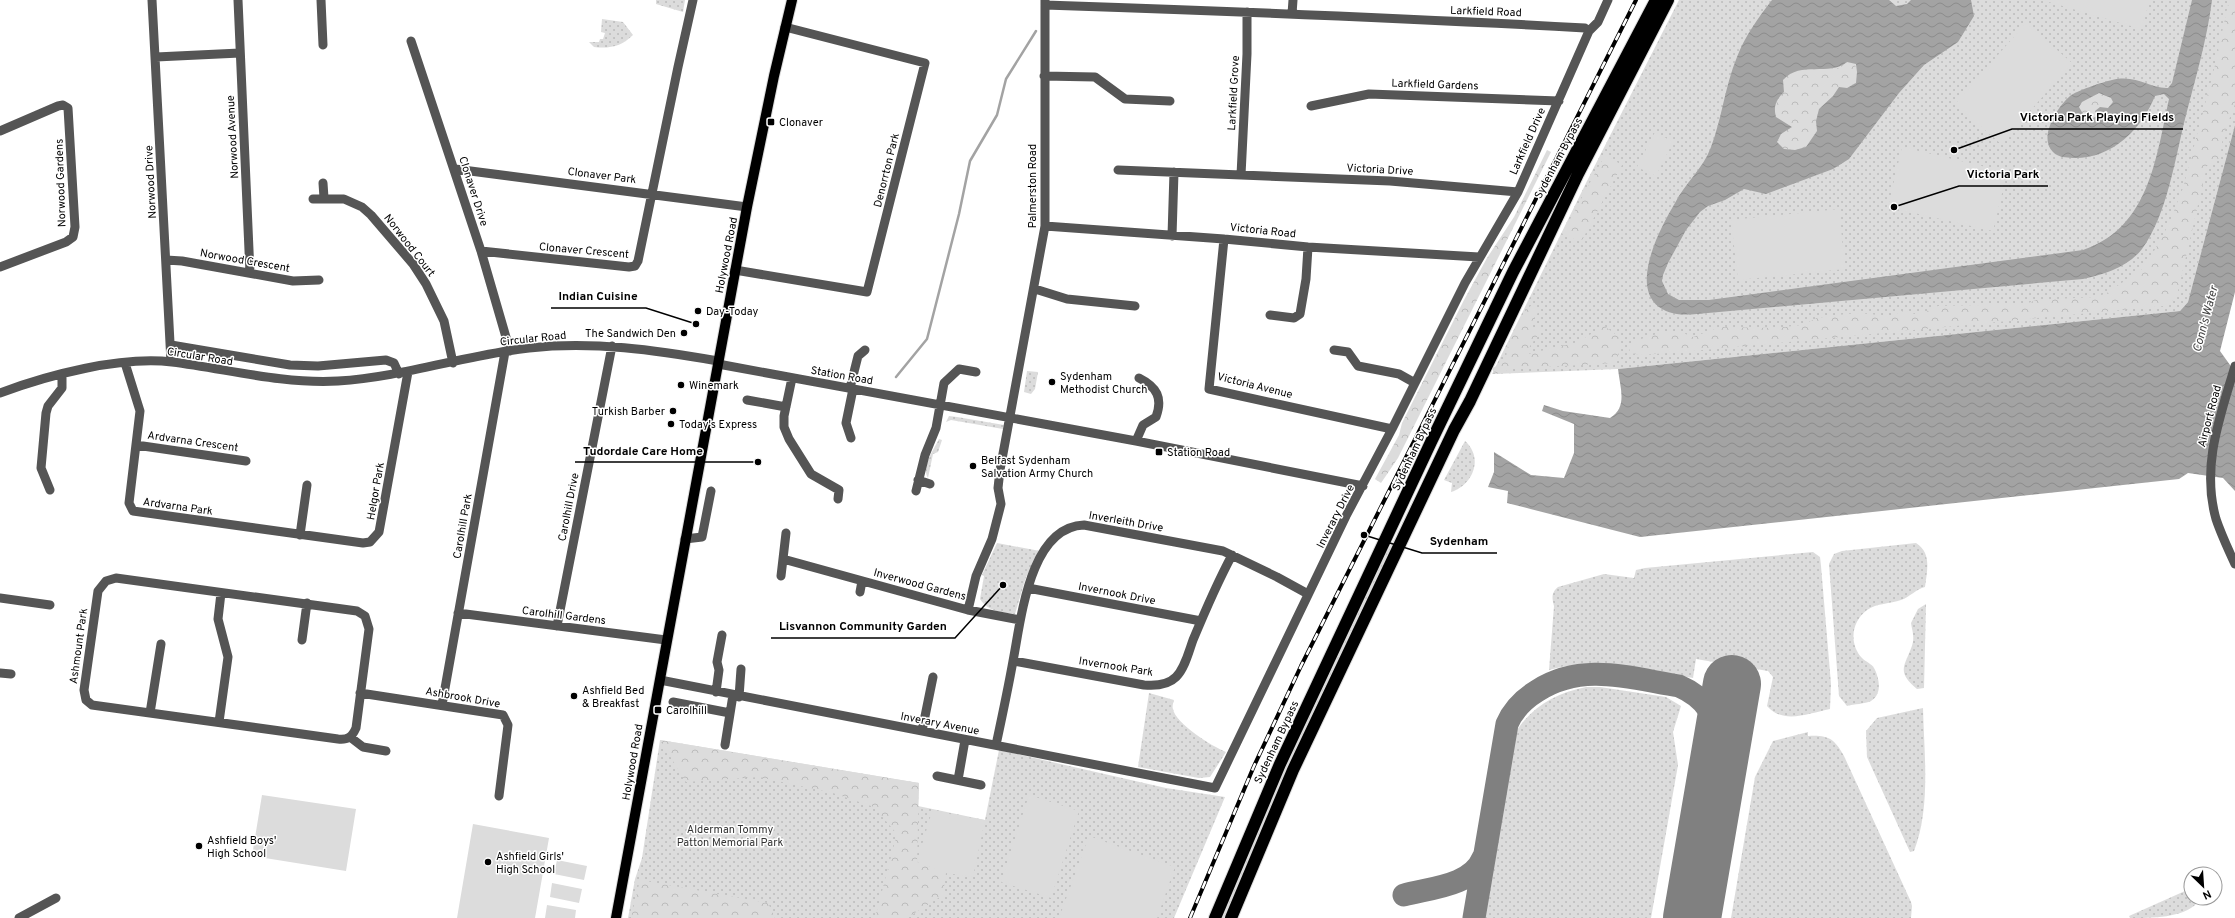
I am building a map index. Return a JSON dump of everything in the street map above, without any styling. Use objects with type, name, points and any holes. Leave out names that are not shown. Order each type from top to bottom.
[{"type":"highway","name":"Sydenham Bypass","points":[[1215,918],[1280,764],[1513,272],[1656,0]]},
{"type":"highway","points":[[1231,918],[1293,770],[1454,430],[1470,401],[1578,174],[1668,0]]},
{"type":"main road","name":"Holywood Road","points":[[616,918],[666,640],[747,207],[792,0]]},
{"type":"street","name":"Norwood Drive","points":[[152,0],[171,362]]},
{"type":"street","name":"Norwood Avenue","points":[[238,0],[250,273]]},
{"type":"street","points":[[321,0],[323,45]]},
{"type":"street","points":[[651,193],[694,0]]},
{"type":"street","points":[[1292,14],[1293,0]]},
{"type":"street","name":"Larkfield Drive","points":[[1480,257],[1518,192],[1589,31],[1598,22],[1608,0]]},
{"type":"street","name":"Larkfield Road","points":[[1045,2],[1139,4],[1247,12],[1585,28],[1589,31]]},
{"type":"street","name":"Palmerston Road","points":[[968,610],[976,576],[992,539],[1001,504],[998,488],[1009,417],[1045,226],[1045,2]]},
{"type":"street","name":"Larkfield Grove","points":[[1241,175],[1247,54],[1247,12]]},
{"type":"street","name":"Denorrton Park","points":[[735,270],[867,292],[925,63],[785,27]]},
{"type":"street","name":"Clonaver Drive","points":[[411,41],[481,251],[508,352]]},
{"type":"street","points":[[156,57],[240,53]]},
{"type":"street","points":[[1044,76],[1095,77],[1125,99],[1170,101]]},
{"type":"street","name":"Larkfield Gardens","points":[[1311,106],[1369,94],[1559,101]]},
{"type":"street","name":"Norwood Gardens","points":[[0,131],[58,106],[66,106],[69,113],[74,234],[70,240],[62,244],[0,267]]},
{"type":"street","name":"Clonaver Park","points":[[454,169],[651,193],[747,207]]},
{"type":"street","name":"Victoria Drive","points":[[1118,170],[1390,181],[1518,192]]},
{"type":"street","points":[[1172,236],[1174,172]]},
{"type":"street","points":[[323,183],[324,198]]},
{"type":"street","name":"Clonaver Crescent","points":[[481,251],[629,267],[635,266],[638,261],[651,193]]},
{"type":"street","name":"Norwood Court","points":[[313,199],[344,199],[362,206],[413,264],[426,284],[444,321],[453,363]]},
{"type":"street","name":"Victoria Road","points":[[1045,226],[1224,239],[1308,247],[1480,257]]},
{"type":"street","name":"Victoria Avenue","points":[[1224,239],[1209,389],[1392,430]]},
{"type":"street","points":[[1270,315],[1290,318],[1300,314],[1308,247]]},
{"type":"street","name":"Inverary Drive","points":[[1215,788],[1308,594],[1480,257]]},
{"type":"street","name":"Norwood Crescent","points":[[166,260],[293,281],[319,280]]},
{"type":"street","points":[[1034,289],[1067,299],[1135,306]]},
{"type":"street","name":"Circular Road","points":[[171,345],[290,365],[318,366],[386,360],[394,363],[404,373]]},
{"type":"street","name":"Circular Road","points":[[0,393],[62,374],[125,363],[171,362],[306,382],[340,381],[404,373],[508,352],[563,346],[612,346],[718,362]]},
{"type":"street","name":"Carolhill Drive","points":[[556,626],[612,346]]},
{"type":"street","points":[[851,438],[846,423],[851,388],[858,356],[865,350]]},
{"type":"street","points":[[1334,350],[1348,352],[1358,366],[1399,374],[1415,383]]},
{"type":"street","name":"Carolhill Park","points":[[442,705],[508,352]]},
{"type":"street","name":"Station Road","points":[[718,362],[792,378],[1136,441],[1363,486]]},
{"type":"street","name":"Ardvarna Park","points":[[125,363],[140,411],[129,503],[134,511],[300,535]]},
{"type":"street","name":"Airport Road","points":[[2235,366],[2213,443],[2211,472],[2216,519],[2235,564]]},
{"type":"street","points":[[916,490],[924,455],[935,432],[944,383],[959,369],[976,372]]},
{"type":"street","name":"Helgor Park","points":[[300,535],[363,543],[376,537],[379,532],[404,373]]},
{"type":"street","points":[[50,490],[41,471],[45,420],[48,406],[62,388],[62,374]]},
{"type":"street","points":[[792,378],[784,426],[796,453],[811,474],[839,490],[838,499]]},
{"type":"street","points":[[1136,441],[1142,424],[1156,417],[1159,409],[1159,399],[1151,379],[1139,378]]},
{"type":"street","points":[[747,400],[786,407]]},
{"type":"street","name":"Ardvarna Crescent","points":[[136,445],[246,461]]},
{"type":"street","points":[[918,480],[930,484]]},
{"type":"street","points":[[300,535],[307,485]]},
{"type":"street","points":[[685,539],[702,538],[711,491]]},
{"type":"street","name":"Inverleith Drive","points":[[996,745],[1014,661],[1020,620],[1028,588],[1046,548],[1059,533],[1076,526],[1084,525],[1212,549],[1232,555],[1308,594]]},
{"type":"street","points":[[781,576],[786,533]]},
{"type":"street","name":"Invernook Park","points":[[1014,661],[1144,685],[1160,685],[1173,679],[1180,671],[1201,621],[1232,555]]},
{"type":"street","name":"Inverwood Gardens","points":[[783,559],[968,610],[1020,620]]},
{"type":"street","name":"Ashmount Park","points":[[116,578],[307,603],[357,611],[368,620],[369,629],[356,728],[350,737],[338,739],[95,706],[87,702],[85,698],[100,586],[106,581],[116,578]]},
{"type":"street","name":"Inverwood Gardens","points":[[860,592],[862,581]]},
{"type":"street","name":"Invernook Drive","points":[[1028,588],[1201,621]]},
{"type":"street","points":[[219,722],[228,657],[218,619],[221,592]]},
{"type":"street","points":[[0,598],[50,605]]},
{"type":"street","points":[[302,640],[307,603]]},
{"type":"street","name":"Carolhill Gardens","points":[[458,613],[666,640]]},
{"type":"street","points":[[716,692],[720,670],[717,662],[722,636]]},
{"type":"street","points":[[150,713],[161,644]]},
{"type":"street","points":[[724,745],[741,669]]},
{"type":"street","points":[[0,673],[12,674]]},
{"type":"street","points":[[922,731],[932,677]]},
{"type":"street","name":"Inverary Avenue","points":[[660,680],[1215,788]]},
{"type":"street","name":"Ashbrook Drive","points":[[360,693],[499,713],[505,718],[508,726],[499,796]]},
{"type":"street","points":[[673,702],[730,713]]},
{"type":"street","points":[[350,737],[363,747],[386,752]]},
{"type":"street","points":[[958,780],[965,740]]},
{"type":"street","points":[[937,776],[981,785]]},
{"type":"street","points":[[19,918],[56,898]]},
{"type":"green space","points":[[656,0],[685,0],[683,12],[656,4]]},
{"type":"green space","points":[[1679,0],[2235,0],[2235,125],[2188,302],[2180,311],[1618,369],[1492,374],[1587,181]]},
{"type":"green space","points":[[2042,0],[2150,0],[2141,29]]},
{"type":"green space","points":[[2229,0],[2235,0],[2235,104],[2223,136],[2220,159],[2207,166],[2178,291],[2173,300],[2164,306],[1693,351],[1642,355],[1630,353],[1629,346],[1635,341],[1663,332],[1678,331],[1693,337],[1720,327],[1775,328],[1802,325],[1817,318],[1838,315],[1858,313],[1889,316],[1904,311],[1915,314],[1925,312],[1938,306],[2026,304],[2036,300],[2096,297],[2107,293],[2142,269],[2168,226],[2183,188],[2213,74]]},
{"type":"green space","points":[[602,19],[623,22],[633,35],[625,42],[615,46],[605,48],[594,47],[589,42],[599,42],[600,39],[603,39],[605,33],[601,32]]},
{"type":"green space","points":[[2026,23],[2072,63],[2001,144],[1955,104]]},
{"type":"green space","points":[[1847,62],[1855,64],[1857,72],[1856,83],[1847,88],[1839,87],[1834,96],[1819,109],[1816,121],[1817,131],[1806,147],[1795,150],[1784,149],[1777,142],[1780,134],[1791,127],[1776,117],[1775,110],[1777,101],[1784,92],[1783,80],[1789,73],[1798,70],[1840,68]]},
{"type":"green space","points":[[2099,93],[2111,98],[2113,102],[2108,108],[2103,108],[2094,119],[2087,122],[2079,107],[2082,102]]},
{"type":"green space","points":[[1655,132],[1673,142],[1656,176],[1637,167]]},
{"type":"green space","points":[[1902,147],[2007,172],[1993,231],[1888,207]]},
{"type":"green space","points":[[1547,150],[1551,152],[1398,458],[1381,483],[1375,479],[1399,435],[1402,423],[1464,300],[1487,258],[1514,217]]},
{"type":"green space","points":[[1605,155],[1622,165],[1581,242],[1562,234]]},
{"type":"green space","points":[[1839,209],[1845,269],[1738,280],[1731,220]]},
{"type":"green space","points":[[1535,303],[1539,311],[1531,323],[1532,327],[1538,328],[1541,331],[1530,346],[1528,354],[1578,342],[1604,326],[1618,336],[1622,345],[1615,363],[1511,369],[1499,374],[1493,372],[1493,368],[1507,360],[1508,346],[1515,328],[1525,312]]},
{"type":"green space","points":[[1027,371],[1038,372],[1035,389],[1031,394],[1024,392]]},
{"type":"green space","points":[[949,416],[1004,425],[1003,429],[951,420],[946,422]]},
{"type":"green space","points":[[939,439],[942,440],[938,452],[933,454],[928,478],[926,474],[927,463]]},
{"type":"green space","points":[[1465,441],[1471,448],[1475,463],[1470,477],[1459,488],[1451,492],[1452,483],[1444,480]]},
{"type":"green space","points":[[1413,500],[1415,502],[1275,796],[1226,918],[1221,918],[1272,792],[1384,556],[1395,538]]},
{"type":"green space","points":[[997,543],[1040,551],[1026,577],[1015,614],[991,609],[987,607],[980,599],[984,576],[982,575]]},
{"type":"green space","points":[[1916,543],[1921,547],[1926,557],[1927,569],[1925,587],[1901,600],[1879,605],[1867,610],[1858,621],[1854,633],[1855,646],[1862,658],[1874,668],[1879,690],[1875,698],[1871,701],[1847,706],[1839,696],[1829,564],[1834,554],[1842,551]]},
{"type":"green space","points":[[1813,552],[1820,557],[1821,566],[1831,684],[1830,709],[1797,716],[1781,715],[1773,712],[1767,706],[1773,677],[1768,671],[1696,659],[1693,678],[1621,665],[1604,664],[1586,664],[1549,670],[1554,606],[1553,596],[1554,591],[1558,587],[1604,574],[1634,578],[1636,570],[1645,568]]},
{"type":"green space","points":[[1926,604],[1924,688],[1917,689],[1906,677],[1904,666],[1913,642],[1911,623],[1918,609]]},
{"type":"green space","points":[[1586,687],[1600,687],[1666,697],[1681,706],[1673,732],[1678,765],[1651,918],[1485,918],[1517,730],[1531,714],[1547,701],[1565,693]]},
{"type":"green space","points":[[1149,693],[1174,700],[1173,708],[1175,715],[1180,721],[1195,734],[1226,752],[1210,777],[1199,778],[1138,767]]},
{"type":"green space","points":[[1923,708],[1925,799],[1919,834],[1914,851],[1910,852],[1867,757],[1866,731],[1877,718]]},
{"type":"green space","points":[[1808,732],[1808,736],[1826,737],[1833,741],[1844,756],[1911,902],[1911,918],[1731,918],[1755,777],[1773,741]]},
{"type":"green space","name":"Alderman Tommy Patton Memorial Park","points":[[660,740],[919,783],[918,806],[985,820],[999,750],[1166,788],[1225,797],[1174,918],[628,918],[635,879],[642,858]]},
{"type":"green space","points":[[660,740],[919,783],[917,862],[946,873],[943,895],[907,918],[875,918],[897,834],[874,807],[833,793],[759,777],[686,782]]},
{"type":"green space","points":[[262,795],[356,809],[346,871],[252,856]]},
{"type":"green space","points":[[1029,795],[1079,811],[1051,898],[1001,882]]},
{"type":"green space","points":[[932,811],[985,820],[973,877],[946,873],[917,862]]},
{"type":"green space","points":[[473,824],[549,838],[535,918],[457,918]]},
{"type":"green space","points":[[1089,836],[1175,867],[1157,918],[1059,918]]},
{"type":"green space","points":[[557,860],[587,866],[584,880],[554,874]]},
{"type":"green space","points":[[640,880],[768,903],[775,918],[631,918]]},
{"type":"green space","points":[[552,883],[582,889],[579,903],[550,897]]},
{"type":"green space","points":[[2183,892],[2183,906],[2193,906],[2184,912],[2166,916],[2130,918],[2129,916]]},
{"type":"green space","points":[[547,905],[576,910],[575,918],[545,918]]},
{"type":"water","points":[[1772,0],[1889,0],[1896,6],[1907,4],[1911,0],[1971,0],[1974,16],[1958,42],[1924,65],[1899,93],[1849,159],[1833,169],[1766,194],[1744,189],[1725,200],[1708,206],[1700,212],[1686,230],[1663,275],[1662,281],[1668,294],[1679,300],[1709,300],[2083,250],[2105,240],[2122,225],[2136,208],[2146,188],[2159,144],[2169,99],[2164,94],[2155,96],[2142,120],[2123,140],[2100,154],[2087,157],[2063,157],[2053,152],[2049,146],[2048,139],[2048,131],[2051,123],[2060,107],[2070,96],[2084,89],[2112,80],[2136,80],[2161,88],[2168,88],[2172,83],[2192,0],[2212,0],[2204,45],[2174,169],[2158,220],[2142,249],[2130,261],[2116,269],[2083,279],[1694,314],[1672,313],[1657,305],[1649,294],[1647,279],[1649,263],[1654,246],[1668,215],[1679,196],[1708,155],[1715,136],[1729,79],[1740,49],[1757,20]],"holes":[[[1847,62],[1856,64],[1856,83],[1847,88],[1839,87],[1833,96],[1819,109],[1816,121],[1817,131],[1806,147],[1795,150],[1784,149],[1777,142],[1781,134],[1792,127],[1776,117],[1775,110],[1777,101],[1784,92],[1783,80],[1790,74],[1798,71],[1806,69],[1832,68]],[[2099,93],[2111,98],[2113,102],[2108,108],[2100,107],[2095,111],[2097,116],[2087,121],[2079,107],[2082,102]]]},
{"type":"water","name":"Conn's Water","points":[[2235,125],[2235,292],[2220,351],[2235,372],[2235,491],[2223,478],[2188,473],[2179,479],[1640,537],[1507,503],[1508,491],[1488,487],[1494,472],[1494,452],[1531,475],[1564,478],[1574,453],[1574,424],[1542,411],[1544,405],[1563,411],[1610,418],[1616,414],[1621,403],[1622,396],[1618,369],[2180,311],[2188,302]]},
{"type":"waterway","points":[[896,377],[927,339],[959,214],[970,161],[997,115],[1006,79],[1036,31]]},
{"type":"taxiway","points":[[1474,918],[1507,724],[1509,719],[1523,701],[1532,694],[1554,682],[1571,677],[1589,675],[1624,676],[1679,686],[1697,697],[1709,710],[1717,727],[1721,747]]},
{"type":"taxiway","points":[[1404,895],[1438,888],[1460,880],[1470,875],[1478,867],[1483,858]]},
{"type":"runway","points":[[1692,918],[1732,684]]},
{"type":"railway","points":[[1190,918],[1254,766],[1301,666],[1636,0]]},
{"type":"place","name":"Clonaver","points":[[771,122]]},
{"type":"place","name":"Victoria Park Playing Fields","points":[[1954,150]]},
{"type":"place","name":"Victoria Park","points":[[1894,207]]},
{"type":"place","name":"Day-Today","points":[[698,311]]},
{"type":"place","name":"Indian Cuisine","points":[[696,324]]},
{"type":"place","name":"The Sandwich Den","points":[[684,333]]},
{"type":"place","name":"Sydenham Methodist Church","points":[[1052,382]]},
{"type":"place","name":"Winemark","points":[[681,385]]},
{"type":"place","name":"Turkish Barber","points":[[673,411]]},
{"type":"place","name":"Today's Express","points":[[671,424]]},
{"type":"place","name":"Station Road","points":[[1159,452]]},
{"type":"place","name":"Tudordale Care Home","points":[[758,462]]},
{"type":"place","name":"Belfast Sydenham Salvation Army Church","points":[[973,466]]},
{"type":"place","name":"Sydenham","points":[[1364,535]]},
{"type":"place","name":"Lisvannon Community Garden","points":[[1003,585]]},
{"type":"place","name":"Ashfield Bed & Breakfast","points":[[574,696]]},
{"type":"place","name":"Carolhill","points":[[658,710]]},
{"type":"place","name":"Ashfield Boys' High School","points":[[199,846]]},
{"type":"place","name":"Ashfield Girls' High School","points":[[488,862]]}]
